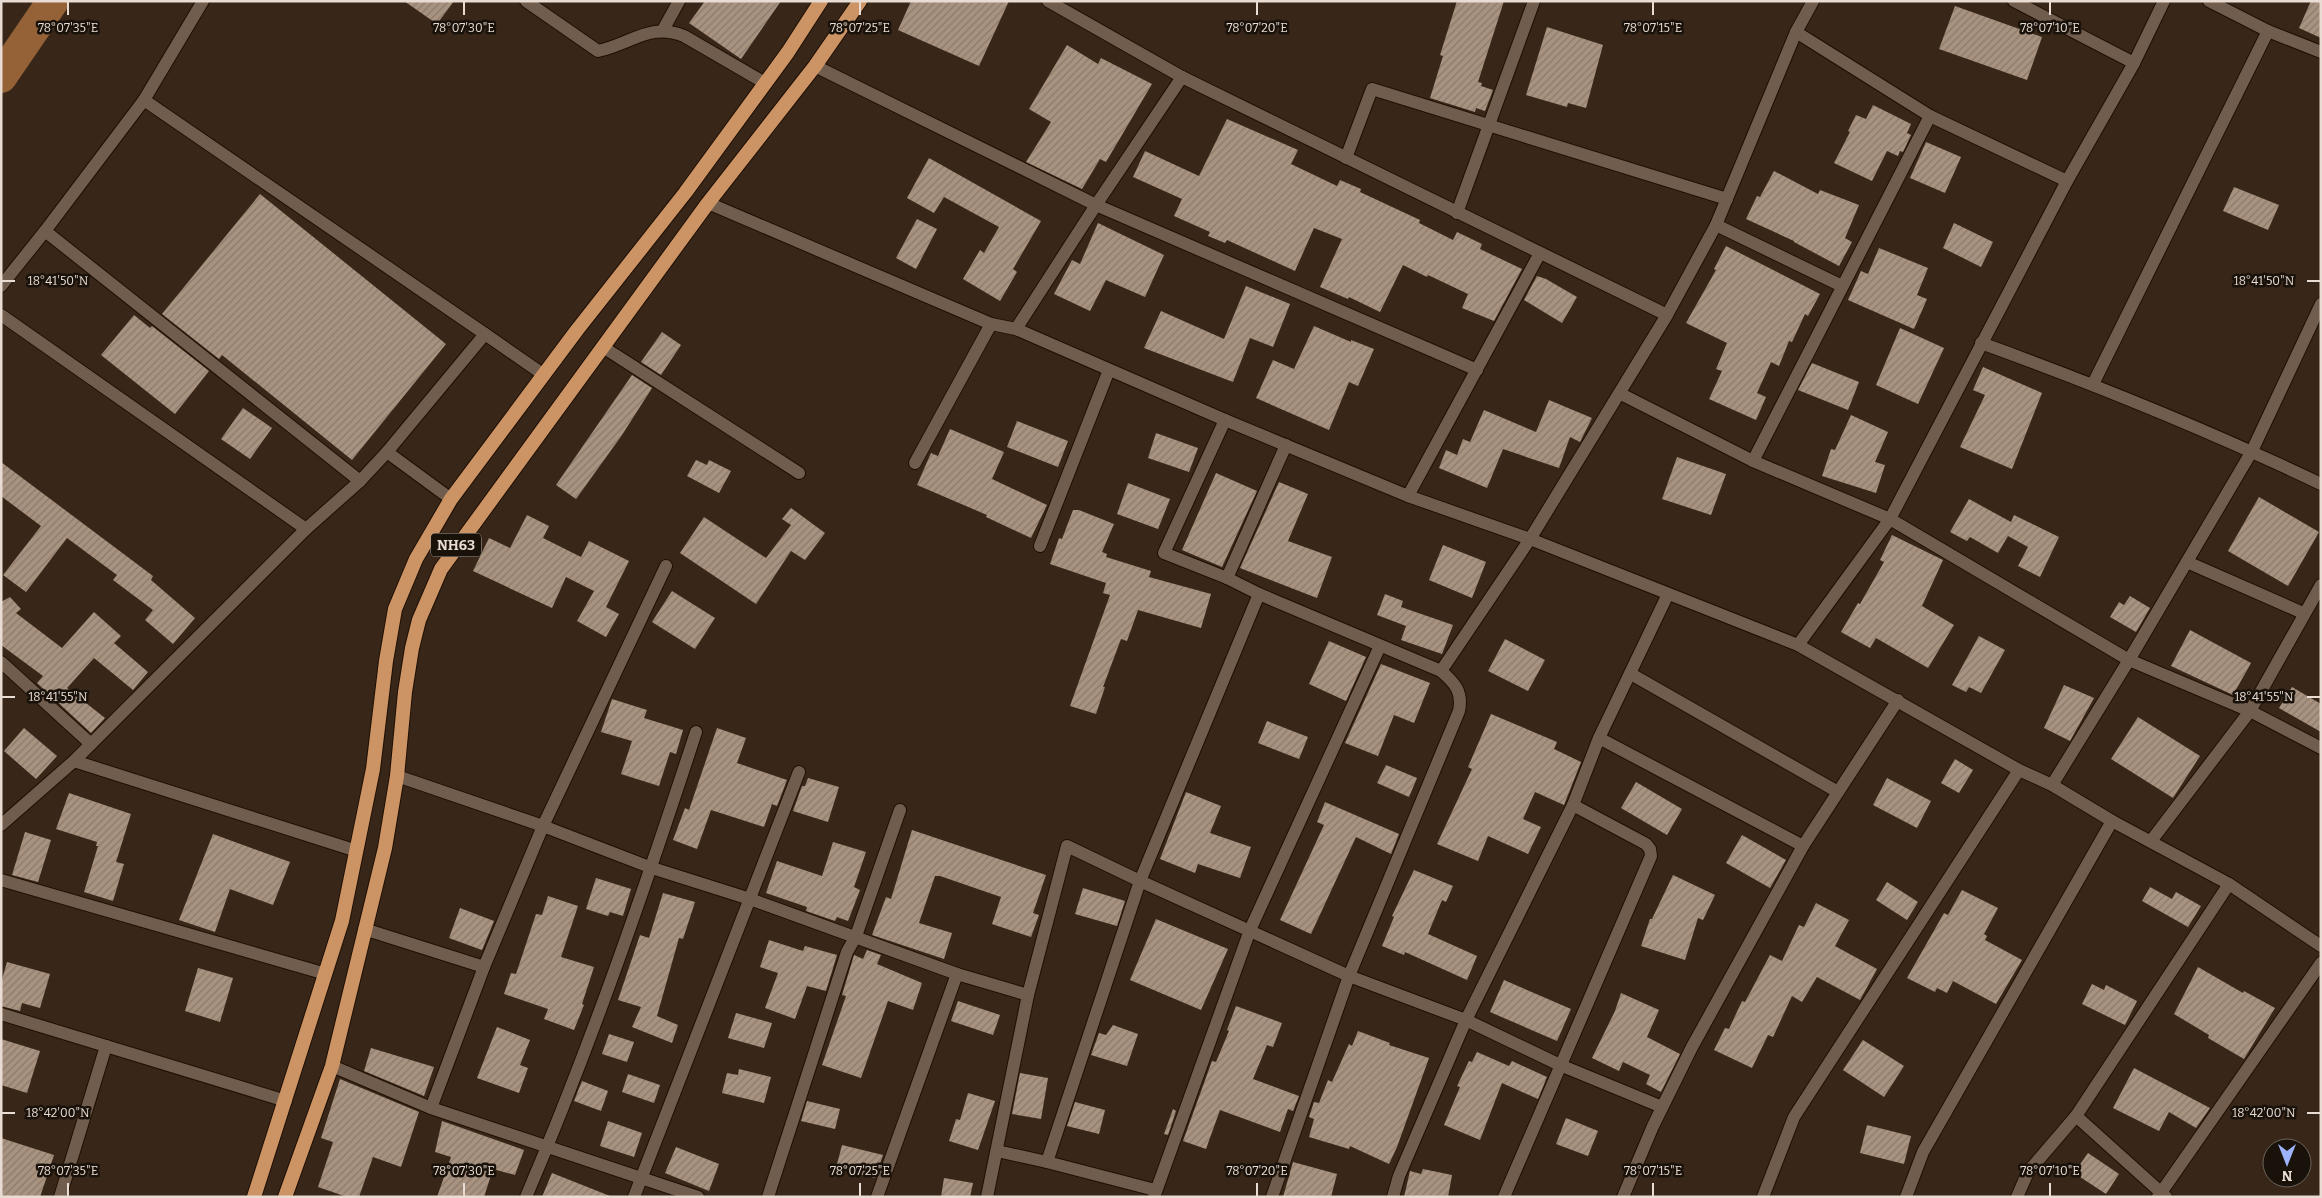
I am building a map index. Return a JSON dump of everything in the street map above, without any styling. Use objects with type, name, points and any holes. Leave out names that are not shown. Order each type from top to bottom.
[{"type":"highway","name":"NH63","points":[[254,1197],[342,921],[373,769],[386,661],[395,609],[416,559],[452,499],[544,375],[685,192],[765,83],[821,1]]},
{"type":"highway","name":"NH63","points":[[285,1197],[332,1066],[385,848],[397,776],[405,692],[412,648],[419,620],[441,569],[708,203],[815,66],[860,1]]},
{"type":"street","points":[[1,286],[45,232],[144,100],[203,1]]},
{"type":"street","points":[[526,1],[598,52],[652,31],[670,30],[684,36],[765,83]]},
{"type":"street","points":[[663,30],[679,1]]},
{"type":"street","points":[[1048,1],[1182,77],[1667,315]]},
{"type":"street","points":[[1457,213],[1534,1]]},
{"type":"street","points":[[1441,672],[1530,539],[1621,394],[1667,315],[1716,226],[1796,32],[1813,1]]},
{"type":"street","points":[[2014,1],[2134,63]]},
{"type":"street","points":[[1798,645],[1890,519],[2067,181],[2134,63],[2164,1]]},
{"type":"street","points":[[2209,1],[2268,31],[2321,52]]},
{"type":"street","points":[[2093,384],[2268,31]]},
{"type":"street","points":[[1796,32],[1930,116],[2067,181]]},
{"type":"street","points":[[815,66],[1096,204],[1477,370]]},
{"type":"street","points":[[1016,329],[1096,204],[1182,77]]},
{"type":"street","points":[[1346,158],[1372,90],[1727,199]]},
{"type":"street","points":[[144,100],[544,375]]},
{"type":"street","points":[[1753,461],[1930,116]]},
{"type":"street","points":[[708,203],[991,324],[1016,329],[1225,420],[1408,496],[1530,539],[1798,645],[2019,770],[2052,785],[2112,821],[2229,884],[2321,946]]},
{"type":"street","points":[[1716,226],[1842,286]]},
{"type":"street","points":[[45,232],[360,481]]},
{"type":"street","points":[[1408,496],[1540,253]]},
{"type":"street","points":[[2052,785],[2129,660],[2252,451],[2321,304]]},
{"type":"street","points":[[1,315],[306,529]]},
{"type":"street","points":[[915,463],[991,324]]},
{"type":"street","points":[[3,819],[74,761],[306,529],[360,481],[387,452],[485,334]]},
{"type":"street","points":[[1981,343],[2093,384],[2252,451],[2321,484]]},
{"type":"street","points":[[603,347],[798,473]]},
{"type":"street","points":[[1040,546],[1108,370]]},
{"type":"street","points":[[1621,394],[1753,461],[1890,519],[2129,660],[2250,711],[2321,748]]},
{"type":"street","points":[[1225,420],[1164,553],[1227,578],[1259,594],[1441,672],[1458,688],[1461,704],[1349,976],[1272,1197]]},
{"type":"street","points":[[1227,578],[1286,445]]},
{"type":"street","points":[[387,452],[452,499]]},
{"type":"street","points":[[2187,562],[2303,613]]},
{"type":"street","points":[[431,1108],[484,967],[543,826],[666,566]]},
{"type":"street","points":[[2151,841],[2250,711],[2303,613],[2321,585]]},
{"type":"street","points":[[1047,1162],[1140,882],[1259,594]]},
{"type":"street","points":[[1393,1197],[1398,1176],[1466,1020],[1573,805],[1600,738],[1668,594]]},
{"type":"street","points":[[998,1151],[1047,1162],[1154,1194],[1250,930],[1380,646]]},
{"type":"street","points":[[1,662],[91,744]]},
{"type":"street","points":[[1631,674],[1838,792]]},
{"type":"street","points":[[1623,1197],[1662,1107],[1692,1046],[1803,846],[1898,700]]},
{"type":"street","points":[[526,1197],[548,1146],[652,868],[696,732]]},
{"type":"street","points":[[1600,738],[1803,846]]},
{"type":"street","points":[[74,761],[357,851]]},
{"type":"street","points":[[1763,1197],[1794,1118],[2019,770]]},
{"type":"street","points":[[634,1197],[799,772]]},
{"type":"street","points":[[397,776],[543,826],[652,868],[750,899],[856,936],[957,974],[1028,995]]},
{"type":"street","points":[[1504,1197],[1651,856],[1650,849],[1646,844],[1573,805]]},
{"type":"street","points":[[768,1197],[847,952],[856,936],[900,810]]},
{"type":"street","points":[[1906,1197],[1923,1152],[2112,821]]},
{"type":"street","points":[[987,1197],[998,1151],[1028,995],[1067,846],[1140,882],[1349,976],[1466,1020],[1560,1065],[1662,1107]]},
{"type":"street","points":[[1,880],[326,974]]},
{"type":"street","points":[[2017,1197],[2028,1172],[2076,1116],[2229,884]]},
{"type":"street","points":[[364,929],[484,967]]},
{"type":"street","points":[[2076,1116],[2161,1195],[2321,962]]},
{"type":"street","points":[[877,1197],[957,974]]},
{"type":"street","points":[[1,1014],[286,1101]]},
{"type":"street","points":[[60,1197],[106,1046]]},
{"type":"street","points":[[332,1066],[431,1108],[698,1197]]},
{"type":"building","points":[[404,1],[454,1],[437,24]]},
{"type":"building","points":[[705,1],[781,1],[741,59],[689,23]]},
{"type":"building","points":[[911,1],[1009,1],[979,66],[898,30]]},
{"type":"building","points":[[1457,1],[1504,1],[1478,82],[1482,83],[1481,86],[1493,90],[1485,111],[1476,108],[1475,112],[1430,98],[1443,56],[1440,55]]},
{"type":"building","points":[[2311,1],[2321,1],[2321,38],[2299,28]]},
{"type":"building","points":[[1955,6],[2042,37],[2027,80],[1939,49]]},
{"type":"building","points":[[1547,27],[1603,45],[1586,108],[1568,103],[1567,107],[1526,95]]},
{"type":"building","points":[[1067,45],[1098,64],[1101,58],[1152,84],[1106,162],[1100,159],[1082,189],[1026,162],[1051,122],[1029,109]]},
{"type":"building","points":[[1873,105],[1911,124],[1907,133],[1911,135],[1903,152],[1900,151],[1898,156],[1887,151],[1872,181],[1834,163],[1850,132],[1848,131],[1856,115],[1866,119]]},
{"type":"building","points":[[1227,119],[1298,150],[1291,164],[1337,186],[1340,180],[1361,189],[1360,192],[1420,220],[1419,223],[1453,240],[1457,232],[1482,244],[1480,249],[1522,269],[1494,321],[1462,308],[1468,294],[1403,265],[1380,312],[1349,297],[1348,299],[1320,287],[1342,239],[1314,228],[1295,271],[1227,240],[1225,243],[1208,236],[1210,232],[1174,216],[1182,199],[1133,177],[1145,151],[1199,176]]},
{"type":"building","points":[[1926,142],[1961,157],[1945,193],[1910,178]]},
{"type":"building","points":[[929,158],[1041,221],[1013,269],[1017,272],[1000,301],[963,279],[980,250],[984,253],[999,227],[944,197],[934,213],[907,198]]},
{"type":"building","points":[[1774,171],[1818,194],[1820,190],[1859,205],[1845,238],[1852,242],[1839,266],[1794,241],[1746,219],[1757,196],[1760,197]]},
{"type":"building","points":[[2234,187],[2279,205],[2268,230],[2223,211]]},
{"type":"building","points":[[260,194],[446,344],[352,460],[222,355],[219,359],[162,314]]},
{"type":"building","points":[[917,219],[937,229],[916,269],[896,258]]},
{"type":"building","points":[[1098,223],[1164,255],[1145,297],[1106,280],[1090,311],[1054,294],[1072,260],[1080,264]]},
{"type":"building","points":[[1954,223],[1993,242],[1981,267],[1943,248]]},
{"type":"building","points":[[1726,246],[1820,294],[1808,316],[1805,314],[1792,342],[1789,341],[1779,366],[1771,362],[1757,393],[1766,397],[1756,420],[1709,399],[1722,371],[1716,369],[1727,343],[1686,323],[1716,270],[1714,269]]},
{"type":"building","points":[[1879,248],[1928,268],[1917,295],[1927,299],[1914,329],[1848,300],[1861,271],[1868,274]]},
{"type":"building","points":[[1537,276],[1546,279],[1577,297],[1562,323],[1524,300]]},
{"type":"building","points":[[1246,286],[1290,304],[1273,347],[1250,338],[1233,382],[1144,348],[1161,311],[1224,339]]},
{"type":"building","points":[[134,315],[150,328],[152,326],[209,371],[175,414],[101,355]]},
{"type":"building","points":[[1314,326],[1351,342],[1351,340],[1374,349],[1358,386],[1349,382],[1329,430],[1256,398],[1273,360],[1294,369]]},
{"type":"building","points":[[1900,328],[1944,348],[1918,404],[1876,385]]},
{"type":"building","points":[[662,332],[681,345],[661,375],[641,362]]},
{"type":"building","points":[[1812,363],[1859,382],[1848,410],[1798,390]]},
{"type":"building","points":[[1983,367],[2042,393],[2012,469],[1960,447],[1985,395],[1973,390]]},
{"type":"building","points":[[632,375],[652,388],[622,435],[576,499],[556,485]]},
{"type":"building","points":[[1549,400],[1592,418],[1580,442],[1570,437],[1559,468],[1503,449],[1487,488],[1439,468],[1446,450],[1457,455],[1463,439],[1470,442],[1484,410],[1536,432]]},
{"type":"building","points":[[243,408],[272,428],[250,459],[221,439]]},
{"type":"building","points":[[1851,415],[1888,432],[1875,462],[1885,465],[1876,493],[1822,476],[1831,449],[1835,450]]},
{"type":"building","points":[[1017,421],[1068,441],[1058,467],[1007,447]]},
{"type":"building","points":[[950,429],[1004,452],[992,479],[1047,505],[1031,538],[986,517],[987,515],[917,485],[931,453],[938,456]]},
{"type":"building","points":[[1156,433],[1198,448],[1189,472],[1148,458]]},
{"type":"building","points":[[1677,457],[1726,474],[1711,515],[1662,499]]},
{"type":"building","points":[[696,460],[707,465],[709,460],[731,471],[719,493],[687,476]]},
{"type":"building","points":[[1,462],[153,576],[151,580],[195,618],[173,644],[145,620],[153,610],[113,580],[117,575],[67,538],[26,592],[3,575],[41,526],[1,496]]},
{"type":"building","points":[[1216,473],[1257,491],[1222,567],[1182,550]]},
{"type":"building","points":[[1279,482],[1308,494],[1288,541],[1332,557],[1317,598],[1240,568]]},
{"type":"building","points":[[1128,483],[1170,499],[1158,529],[1117,514]]},
{"type":"building","points":[[2259,497],[2319,532],[2288,586],[2228,551]]},
{"type":"building","points":[[1969,499],[2011,522],[2014,515],[2059,537],[2040,577],[2018,566],[2028,547],[2008,536],[1998,553],[1970,537],[1967,541],[1950,532]]},
{"type":"building","points":[[791,508],[825,533],[805,560],[791,551],[756,604],[680,553],[704,517],[766,558],[791,525],[782,519]]},
{"type":"building","points":[[1073,510],[1079,510],[1114,524],[1102,552],[1107,554],[1106,557],[1151,571],[1149,577],[1211,594],[1201,628],[1138,610],[1127,641],[1121,639],[1103,687],[1105,687],[1096,714],[1070,706],[1110,595],[1103,593],[1106,583],[1050,564],[1059,538],[1062,539]]},
{"type":"building","points":[[527,515],[549,526],[543,538],[581,557],[589,541],[629,561],[606,607],[619,614],[606,637],[577,621],[594,591],[566,577],[552,608],[473,571],[489,538],[510,548]]},
{"type":"building","points":[[1892,535],[1943,560],[1922,606],[1954,625],[1928,668],[1876,638],[1870,648],[1841,632],[1858,603],[1860,604],[1884,562],[1880,560]]},
{"type":"building","points":[[1443,545],[1486,562],[1472,598],[1429,580]]},
{"type":"building","points":[[672,591],[715,618],[695,649],[652,622]]},
{"type":"building","points":[[1385,594],[1403,601],[1401,607],[1453,625],[1442,654],[1401,640],[1406,626],[1377,615]]},
{"type":"building","points":[[2130,596],[2150,608],[2136,632],[2110,617],[2119,602],[2124,605]]},
{"type":"building","points":[[10,597],[21,609],[16,613],[62,648],[94,612],[121,636],[114,643],[148,672],[133,690],[94,658],[67,688],[105,718],[91,733],[37,683],[43,676],[1,645],[1,602]]},
{"type":"building","points":[[2190,630],[2251,663],[2233,695],[2171,666]]},
{"type":"building","points":[[1979,636],[2005,650],[1981,693],[1969,687],[1966,692],[1952,685]]},
{"type":"building","points":[[1505,639],[1545,660],[1528,691],[1488,671]]},
{"type":"building","points":[[1329,641],[1366,657],[1346,701],[1309,684]]},
{"type":"building","points":[[1381,664],[1430,683],[1414,723],[1394,715],[1378,756],[1345,743]]},
{"type":"building","points":[[2064,685],[2094,698],[2070,741],[2044,728]]},
{"type":"building","points":[[2292,687],[2321,704],[2321,732],[2279,708]]},
{"type":"building","points":[[612,699],[647,710],[644,718],[683,730],[676,754],[670,752],[659,786],[621,774],[632,741],[601,732]]},
{"type":"building","points":[[1491,714],[1557,742],[1554,749],[1581,762],[1564,805],[1535,792],[1523,819],[1541,827],[1528,854],[1488,836],[1478,861],[1437,844],[1472,769],[1468,767]]},
{"type":"building","points":[[2138,717],[2200,756],[2173,798],[2111,759]]},
{"type":"building","points":[[1267,721],[1308,737],[1299,759],[1258,743]]},
{"type":"building","points":[[24,728],[57,756],[36,779],[4,751]]},
{"type":"building","points":[[717,728],[746,738],[737,763],[787,780],[777,806],[772,804],[764,827],[711,810],[697,849],[673,840],[685,808],[689,810]]},
{"type":"building","points":[[1955,759],[1973,770],[1959,793],[1941,783]]},
{"type":"building","points":[[1386,765],[1417,778],[1409,797],[1377,783]]},
{"type":"building","points":[[808,778],[839,787],[828,822],[793,811],[802,786],[805,786]]},
{"type":"building","points":[[1887,778],[1931,801],[1917,828],[1873,805]]},
{"type":"building","points":[[1636,782],[1682,809],[1667,835],[1621,808]]},
{"type":"building","points":[[1186,792],[1221,806],[1210,833],[1251,847],[1240,878],[1198,864],[1195,873],[1160,859]]},
{"type":"building","points":[[69,793],[131,814],[116,862],[124,864],[113,901],[84,892],[98,846],[96,846],[97,842],[56,829]]},
{"type":"building","points":[[1325,802],[1399,834],[1391,854],[1356,837],[1311,934],[1280,920],[1324,825],[1317,822]]},
{"type":"building","points":[[912,830],[1046,875],[1033,913],[1039,915],[1031,937],[992,924],[1001,897],[940,876],[935,876],[919,923],[952,933],[944,959],[872,935],[886,897],[891,899]]},
{"type":"building","points":[[25,832],[51,840],[38,882],[12,875]]},
{"type":"building","points":[[213,834],[290,862],[273,905],[230,889],[215,932],[179,920]]},
{"type":"building","points":[[1742,835],[1786,860],[1770,888],[1726,863]]},
{"type":"building","points":[[833,842],[866,852],[854,887],[860,890],[848,921],[837,917],[835,921],[806,911],[807,907],[766,893],[777,861],[822,876]]},
{"type":"building","points":[[1414,870],[1453,886],[1446,902],[1442,900],[1428,934],[1477,956],[1467,980],[1405,952],[1404,955],[1382,946],[1394,917],[1392,916]]},
{"type":"building","points":[[1673,875],[1715,895],[1703,920],[1698,918],[1685,960],[1641,946],[1650,919],[1652,919]]},
{"type":"building","points":[[596,878],[631,889],[623,916],[610,912],[608,916],[586,909]]},
{"type":"building","points":[[1887,882],[1918,902],[1907,920],[1876,900]]},
{"type":"building","points":[[2150,887],[2172,899],[2176,892],[2201,906],[2188,927],[2142,901]]},
{"type":"building","points":[[1083,888],[1125,901],[1117,926],[1075,914]]},
{"type":"building","points":[[1962,890],[1998,908],[1984,934],[1987,936],[1985,940],[2022,960],[1996,1004],[1953,981],[1947,993],[1937,988],[1935,992],[1907,978],[1944,913],[1948,915]]},
{"type":"building","points":[[663,893],[695,902],[683,939],[679,938],[657,1016],[678,1025],[672,1043],[632,1027],[641,1007],[618,1000],[640,935],[649,938]]},
{"type":"building","points":[[548,896],[578,906],[561,957],[594,967],[582,1004],[584,1005],[574,1030],[544,1019],[548,1009],[504,994],[511,973],[516,974],[536,914],[542,915]]},
{"type":"building","points":[[1816,903],[1849,920],[1835,946],[1877,969],[1860,1000],[1817,977],[1802,1002],[1792,996],[1773,1037],[1768,1035],[1752,1068],[1714,1050],[1725,1028],[1729,1029],[1742,1001],[1745,1002],[1770,955],[1782,961],[1799,925],[1804,927]]},
{"type":"building","points":[[460,908],[494,921],[482,950],[449,938]]},
{"type":"building","points":[[1156,919],[1228,949],[1201,1010],[1130,980]]},
{"type":"building","points":[[769,940],[803,951],[805,946],[837,955],[826,991],[807,986],[795,1019],[765,1008],[778,973],[760,967]]},
{"type":"building","points":[[867,950],[881,955],[877,964],[922,983],[913,1010],[888,1001],[861,1078],[822,1065],[846,996],[842,995],[854,955],[863,959]]},
{"type":"building","points":[[7,962],[50,974],[40,1008],[22,1003],[20,1011],[1,1006],[1,983]]},
{"type":"building","points":[[2198,967],[2243,993],[2244,991],[2275,1008],[2244,1059],[2208,1038],[2209,1035],[2174,1014]]},
{"type":"building","points":[[198,968],[233,978],[220,1022],[185,1011]]},
{"type":"building","points":[[1504,980],[1571,1009],[1557,1041],[1490,1012]]},
{"type":"building","points":[[2092,984],[2104,990],[2106,985],[2137,1001],[2125,1025],[2082,1004]]},
{"type":"building","points":[[1621,993],[1659,1010],[1647,1037],[1680,1054],[1661,1092],[1646,1084],[1650,1075],[1623,1062],[1619,1071],[1592,1058],[1615,1011]]},
{"type":"building","points":[[958,1001],[1000,1015],[993,1035],[951,1021]]},
{"type":"building","points":[[1236,1006],[1282,1023],[1273,1047],[1267,1045],[1253,1079],[1299,1096],[1293,1111],[1288,1109],[1280,1132],[1220,1110],[1206,1149],[1183,1141],[1212,1061],[1216,1062],[1229,1031],[1227,1030]]},
{"type":"building","points":[[736,1013],[772,1023],[764,1048],[728,1038]]},
{"type":"building","points":[[1113,1025],[1138,1034],[1127,1066],[1091,1055],[1099,1033],[1106,1035]]},
{"type":"building","points":[[497,1027],[530,1040],[520,1065],[528,1068],[519,1093],[477,1078]]},
{"type":"building","points":[[1358,1031],[1390,1043],[1389,1045],[1429,1058],[1389,1164],[1350,1146],[1349,1149],[1309,1137],[1314,1119],[1309,1117],[1314,1102],[1319,1103],[1328,1080],[1332,1082],[1349,1044],[1352,1046]]},
{"type":"building","points":[[609,1034],[634,1042],[627,1062],[602,1054]]},
{"type":"building","points":[[1,1039],[40,1051],[27,1093],[1,1085]]},
{"type":"building","points":[[1863,1040],[1904,1066],[1884,1097],[1843,1070]]},
{"type":"building","points":[[371,1048],[434,1067],[424,1096],[364,1071]]},
{"type":"building","points":[[1477,1052],[1509,1066],[1512,1061],[1547,1077],[1538,1099],[1502,1083],[1480,1140],[1444,1125],[1460,1087],[1457,1086],[1469,1061],[1472,1062]]},
{"type":"building","points":[[2134,1068],[2210,1108],[2196,1128],[2169,1112],[2159,1131],[2113,1108]]},
{"type":"building","points":[[739,1069],[771,1077],[764,1103],[722,1093],[727,1073],[738,1075]]},
{"type":"building","points":[[1020,1073],[1048,1078],[1041,1119],[1012,1114]]},
{"type":"building","points":[[628,1074],[660,1085],[654,1103],[622,1092]]},
{"type":"building","points":[[340,1079],[419,1112],[401,1167],[373,1157],[359,1197],[347,1197],[318,1187],[333,1142],[321,1138]]},
{"type":"building","points":[[582,1081],[608,1091],[601,1111],[574,1101]]},
{"type":"building","points":[[968,1093],[995,1101],[978,1150],[949,1141],[956,1119],[960,1120]]},
{"type":"building","points":[[807,1101],[840,1109],[835,1129],[801,1121]]},
{"type":"building","points":[[1075,1102],[1105,1110],[1099,1134],[1067,1126]]},
{"type":"building","points":[[1173,1109],[1176,1111],[1168,1135],[1164,1134]]},
{"type":"building","points":[[1566,1118],[1598,1131],[1588,1156],[1556,1144]]},
{"type":"building","points":[[442,1121],[524,1150],[515,1175],[493,1169],[484,1197],[437,1197],[451,1157],[435,1152]]},
{"type":"building","points":[[608,1121],[642,1133],[634,1157],[600,1146]]},
{"type":"building","points":[[1867,1125],[1911,1136],[1904,1164],[1860,1153]]},
{"type":"building","points":[[1,1138],[54,1155],[40,1197],[1,1197]]},
{"type":"building","points":[[842,1145],[883,1155],[875,1178],[836,1168]]},
{"type":"building","points":[[676,1147],[719,1164],[709,1191],[665,1173]]},
{"type":"building","points":[[2088,1153],[2119,1174],[2106,1194],[2074,1173]]},
{"type":"building","points":[[1293,1162],[1337,1174],[1331,1197],[1283,1197]]},
{"type":"building","points":[[1423,1169],[1452,1175],[1448,1197],[1404,1197],[1410,1171],[1421,1174]]},
{"type":"building","points":[[552,1173],[610,1196],[610,1197],[542,1197]]},
{"type":"building","points":[[944,1178],[973,1183],[970,1197],[941,1197]]},
{"type":"waterway","points":[[1,77],[53,1]]}]
